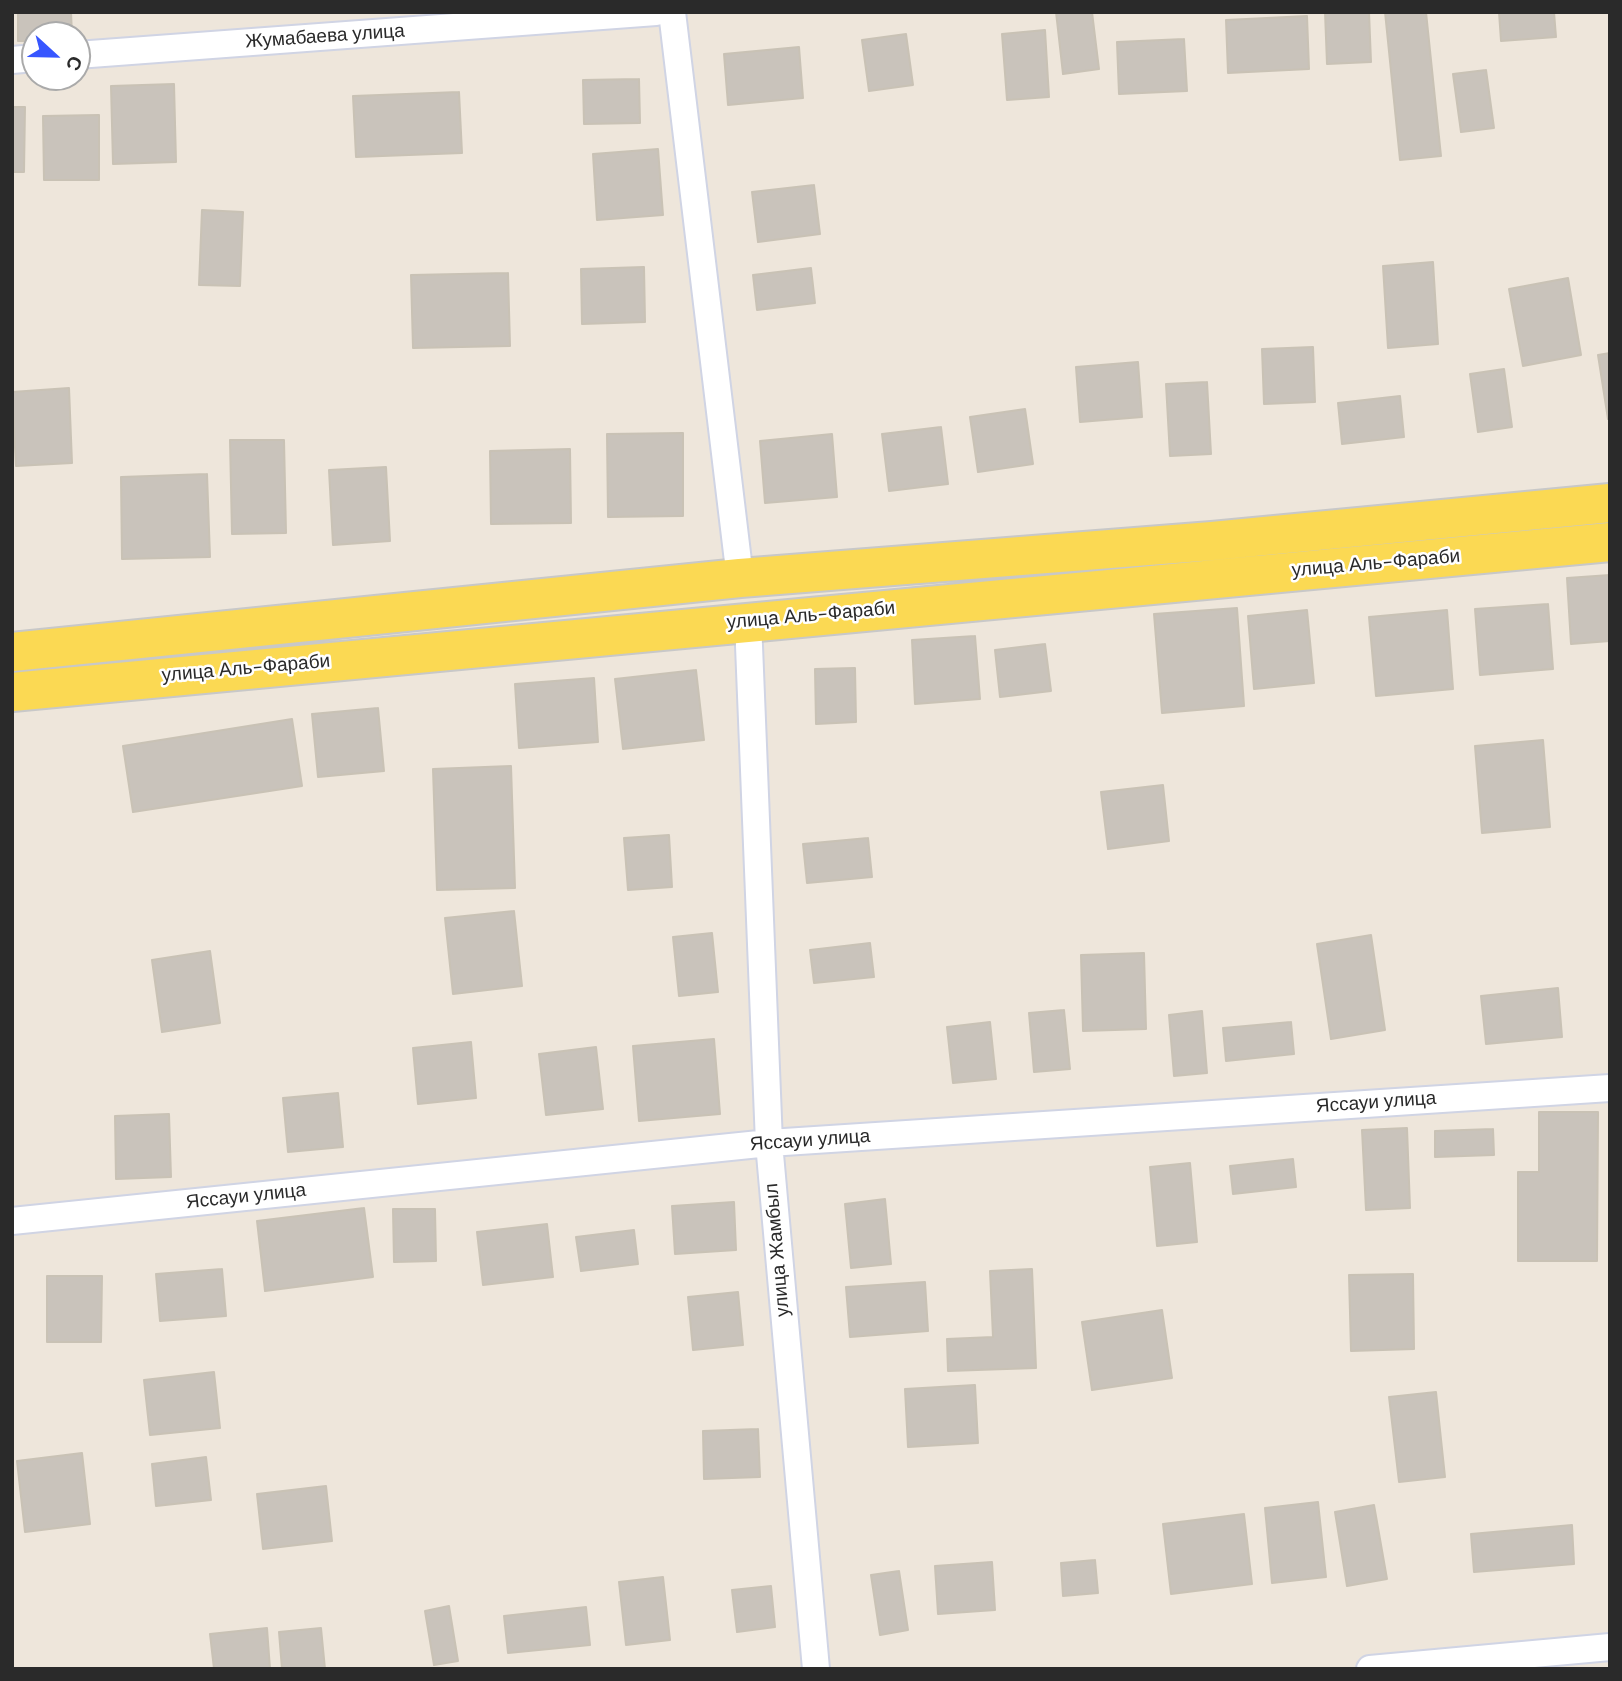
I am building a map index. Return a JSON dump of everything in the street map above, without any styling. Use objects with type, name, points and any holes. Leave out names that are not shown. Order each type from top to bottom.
[{"type":"main road","name":"улица Аль-Фараби","points":[[12,652],[740,578],[1212,541],[1610,503]]},
{"type":"main road","name":"улица Аль-Фараби","points":[[12,692],[1610,542]]},
{"type":"street","name":"Жумабаева улица","points":[[91,54],[656,12]]},
{"type":"street","points":[[672,12],[740,578]]},
{"type":"street","name":"улица Жамбыл","points":[[748,621],[769,1143],[816,1669]]},
{"type":"street","name":"Яссауи улица","points":[[12,1221],[769,1143],[1610,1088]]},
{"type":"street","points":[[1370,1669],[1610,1647]]},
{"type":"building","points":[[18,12],[71,12],[71,21],[21,21],[21,41],[18,41]]},
{"type":"building","points":[[1056,12],[1092,12],[1099,69],[1063,74]]},
{"type":"building","points":[[1325,12],[1369,12],[1371,62],[1327,64]]},
{"type":"building","points":[[1385,12],[1426,12],[1441,156],[1400,160]]},
{"type":"building","points":[[1499,12],[1554,12],[1556,37],[1501,41]]},
{"type":"building","points":[[1307,16],[1309,69],[1228,73],[1226,20]]},
{"type":"building","points":[[1045,30],[1049,97],[1007,100],[1002,34]]},
{"type":"building","points":[[906,34],[913,85],[869,91],[862,40]]},
{"type":"building","points":[[1184,39],[1187,91],[1119,94],[1117,42]]},
{"type":"building","points":[[799,47],[803,98],[728,105],[724,54]]},
{"type":"building","points":[[1486,70],[1494,128],[1461,132],[1453,74]]},
{"type":"building","points":[[639,79],[640,123],[584,124],[583,80]]},
{"type":"building","points":[[174,84],[176,162],[113,164],[111,86]]},
{"type":"building","points":[[459,92],[462,153],[356,157],[353,96]]},
{"type":"building","points":[[12,107],[25,107],[24,172],[12,172]]},
{"type":"building","points":[[99,115],[99,180],[44,180],[43,116]]},
{"type":"building","points":[[658,149],[663,215],[597,220],[593,154]]},
{"type":"building","points":[[814,185],[820,234],[758,242],[752,192]]},
{"type":"building","points":[[202,210],[243,212],[240,286],[199,285]]},
{"type":"building","points":[[1433,262],[1438,344],[1388,348],[1383,266]]},
{"type":"building","points":[[644,267],[645,322],[582,324],[581,269]]},
{"type":"building","points":[[811,268],[815,303],[757,310],[753,275]]},
{"type":"building","points":[[508,273],[510,346],[413,348],[411,275]]},
{"type":"building","points":[[1568,278],[1581,355],[1523,366],[1509,289]]},
{"type":"building","points":[[1313,347],[1315,402],[1264,404],[1262,349]]},
{"type":"building","points":[[1610,353],[1610,419],[1608,419],[1598,355]]},
{"type":"building","points":[[1138,362],[1142,417],[1080,422],[1076,367]]},
{"type":"building","points":[[1504,369],[1512,427],[1478,432],[1470,374]]},
{"type":"building","points":[[1207,382],[1211,454],[1170,456],[1166,384]]},
{"type":"building","points":[[69,388],[72,463],[16,466],[12,392]]},
{"type":"building","points":[[1400,396],[1404,437],[1342,444],[1338,403]]},
{"type":"building","points":[[1025,409],[1033,464],[978,472],[970,417]]},
{"type":"building","points":[[941,427],[948,484],[889,491],[882,434]]},
{"type":"building","points":[[683,433],[683,516],[608,517],[607,434]]},
{"type":"building","points":[[832,434],[837,497],[765,503],[760,441]]},
{"type":"building","points":[[230,440],[284,440],[286,533],[232,534]]},
{"type":"building","points":[[570,449],[571,523],[491,524],[490,451]]},
{"type":"building","points":[[386,467],[390,541],[333,545],[329,470]]},
{"type":"building","points":[[207,474],[210,557],[122,559],[121,477]]},
{"type":"building","points":[[1610,575],[1610,641],[1571,644],[1567,578]]},
{"type":"building","points":[[1548,604],[1553,669],[1480,675],[1475,609]]},
{"type":"building","points":[[1237,608],[1244,706],[1162,713],[1154,614]]},
{"type":"building","points":[[1307,610],[1314,683],[1254,689],[1248,616]]},
{"type":"building","points":[[1447,610],[1453,689],[1376,696],[1369,617]]},
{"type":"building","points":[[975,636],[980,699],[915,704],[912,640]]},
{"type":"building","points":[[1045,644],[1051,691],[1000,697],[995,650]]},
{"type":"building","points":[[855,668],[856,722],[816,724],[815,669]]},
{"type":"building","points":[[696,670],[704,740],[623,749],[615,679]]},
{"type":"building","points":[[594,678],[598,742],[519,748],[515,684]]},
{"type":"building","points":[[378,708],[384,771],[318,777],[312,714]]},
{"type":"building","points":[[292,719],[302,786],[133,812],[123,746]]},
{"type":"building","points":[[1543,740],[1550,827],[1482,833],[1475,746]]},
{"type":"building","points":[[511,766],[515,888],[437,890],[433,769]]},
{"type":"building","points":[[1163,785],[1169,841],[1108,849],[1101,792]]},
{"type":"building","points":[[669,835],[672,887],[628,890],[624,838]]},
{"type":"building","points":[[868,838],[872,877],[807,883],[803,844]]},
{"type":"building","points":[[514,911],[522,986],[453,994],[445,918]]},
{"type":"building","points":[[712,933],[718,992],[679,996],[673,937]]},
{"type":"building","points":[[1371,935],[1385,1030],[1331,1039],[1317,944]]},
{"type":"building","points":[[870,943],[874,977],[814,983],[810,950]]},
{"type":"building","points":[[210,951],[220,1023],[162,1032],[152,960]]},
{"type":"building","points":[[1144,953],[1146,1029],[1083,1031],[1081,955]]},
{"type":"building","points":[[1558,988],[1562,1037],[1486,1044],[1481,996]]},
{"type":"building","points":[[1064,1010],[1070,1069],[1034,1072],[1029,1013]]},
{"type":"building","points":[[1202,1011],[1207,1073],[1174,1076],[1169,1015]]},
{"type":"building","points":[[990,1022],[996,1079],[953,1083],[947,1027]]},
{"type":"building","points":[[1291,1022],[1294,1054],[1226,1061],[1223,1028]]},
{"type":"building","points":[[714,1039],[720,1114],[639,1121],[633,1046]]},
{"type":"building","points":[[471,1042],[476,1098],[418,1104],[413,1048]]},
{"type":"building","points":[[596,1047],[603,1109],[546,1115],[539,1054]]},
{"type":"building","points":[[338,1093],[343,1147],[288,1152],[283,1098]]},
{"type":"building","points":[[1539,1112],[1598,1112],[1597,1261],[1518,1261],[1518,1172],[1539,1172]]},
{"type":"building","points":[[169,1114],[171,1177],[116,1179],[115,1116]]},
{"type":"building","points":[[1407,1128],[1410,1208],[1366,1210],[1362,1130]]},
{"type":"building","points":[[1493,1129],[1494,1155],[1435,1157],[1435,1131]]},
{"type":"building","points":[[1293,1159],[1296,1187],[1233,1194],[1230,1166]]},
{"type":"building","points":[[1190,1163],[1197,1242],[1157,1246],[1150,1167]]},
{"type":"building","points":[[885,1199],[891,1264],[851,1268],[845,1204]]},
{"type":"building","points":[[734,1202],[736,1250],[675,1254],[672,1206]]},
{"type":"building","points":[[364,1208],[373,1277],[265,1291],[257,1221]]},
{"type":"building","points":[[393,1209],[435,1209],[436,1261],[394,1262]]},
{"type":"building","points":[[547,1224],[553,1277],[483,1285],[477,1232]]},
{"type":"building","points":[[634,1230],[638,1264],[581,1271],[576,1237]]},
{"type":"building","points":[[222,1269],[226,1316],[160,1321],[156,1274]]},
{"type":"building","points":[[1032,1269],[1036,1368],[948,1371],[947,1339],[993,1337],[990,1271]]},
{"type":"building","points":[[1413,1274],[1414,1349],[1351,1351],[1349,1275]]},
{"type":"building","points":[[47,1276],[102,1276],[101,1342],[47,1342]]},
{"type":"building","points":[[925,1282],[928,1331],[850,1337],[846,1287]]},
{"type":"building","points":[[738,1292],[743,1345],[693,1350],[688,1297]]},
{"type":"building","points":[[1162,1310],[1172,1378],[1092,1390],[1082,1322]]},
{"type":"building","points":[[214,1372],[220,1428],[150,1435],[144,1380]]},
{"type":"building","points":[[975,1385],[978,1443],[908,1447],[905,1389]]},
{"type":"building","points":[[1436,1392],[1445,1477],[1399,1482],[1389,1397]]},
{"type":"building","points":[[758,1429],[760,1477],[704,1479],[703,1431]]},
{"type":"building","points":[[82,1453],[90,1524],[25,1532],[17,1461]]},
{"type":"building","points":[[206,1457],[211,1500],[156,1506],[152,1464]]},
{"type":"building","points":[[326,1486],[332,1541],[263,1549],[257,1494]]},
{"type":"building","points":[[1318,1502],[1326,1577],[1272,1583],[1265,1508]]},
{"type":"building","points":[[1374,1505],[1387,1579],[1347,1586],[1335,1512]]},
{"type":"building","points":[[1244,1514],[1252,1584],[1171,1594],[1163,1524]]},
{"type":"building","points":[[1572,1525],[1574,1564],[1474,1572],[1471,1534]]},
{"type":"building","points":[[1095,1560],[1098,1593],[1063,1596],[1061,1563]]},
{"type":"building","points":[[992,1562],[995,1610],[938,1614],[935,1566]]},
{"type":"building","points":[[899,1571],[908,1630],[880,1635],[871,1575]]},
{"type":"building","points":[[663,1577],[670,1640],[626,1645],[619,1582]]},
{"type":"building","points":[[771,1586],[775,1627],[737,1632],[732,1590]]},
{"type":"building","points":[[449,1606],[458,1661],[434,1665],[425,1611]]},
{"type":"building","points":[[586,1607],[590,1645],[508,1653],[504,1616]]},
{"type":"building","points":[[267,1628],[270,1669],[214,1669],[210,1634]]},
{"type":"building","points":[[321,1628],[325,1669],[282,1669],[279,1632]]}]
